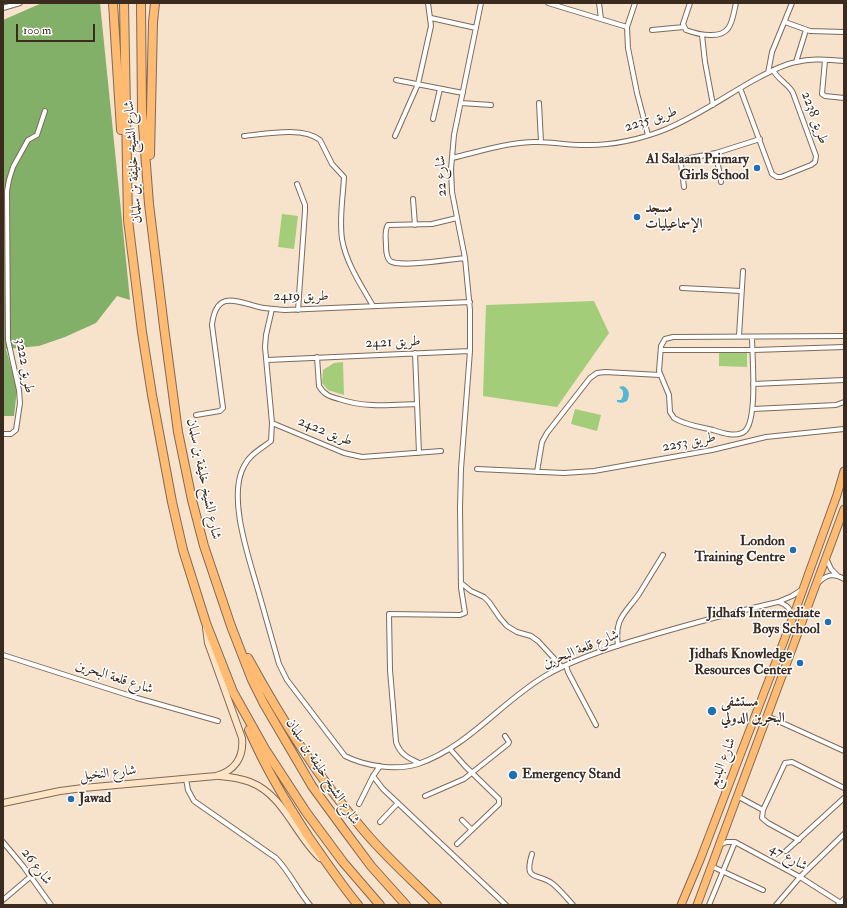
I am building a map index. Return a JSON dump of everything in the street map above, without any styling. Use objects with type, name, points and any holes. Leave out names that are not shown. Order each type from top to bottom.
[{"type":"highway","points":[[113,3],[120,123],[128,220]]},
{"type":"highway","name":"شارع الشيخ خليفة بن سلمان","points":[[124,3],[128,220],[142,332],[152,395],[183,550],[206,623],[233,692],[265,749],[306,812],[343,862],[380,905]]},
{"type":"highway","name":"شارع الشيخ خليفة بن سلمان","points":[[140,3],[142,112],[149,204],[164,335],[178,432],[192,500],[204,546],[231,626],[258,692],[312,786],[371,866],[406,905]]},
{"type":"highway","points":[[149,204],[153,22],[155,3]]},
{"type":"highway","points":[[231,626],[270,699],[301,748],[333,794],[365,832],[437,905]]},
{"type":"highway","points":[[233,692],[261,759],[282,795],[327,864],[358,905]]},
{"type":"main road","name":"شارع البديع","points":[[681,905],[700,860],[793,617],[837,495],[844,471]]},
{"type":"main road","name":"شارع البديع","points":[[697,905],[736,796],[844,510]]},
{"type":"street","points":[[3,8],[20,3]]},
{"type":"street","points":[[395,136],[418,84],[431,26],[428,3]]},
{"type":"street","name":"شارع 22","points":[[419,763],[405,756],[398,748],[396,742],[390,670],[389,614],[463,615],[465,610],[462,599],[461,583],[460,488],[470,351],[470,302],[465,258],[452,192],[452,158],[454,135],[482,3]]},
{"type":"street","points":[[548,3],[562,5],[626,27]]},
{"type":"street","points":[[600,3],[601,19]]},
{"type":"street","points":[[635,3],[626,27],[630,60],[648,136]]},
{"type":"street","points":[[685,28],[684,24],[690,3]]},
{"type":"street","points":[[652,30],[685,28],[702,35],[719,35],[726,32],[731,24],[736,3]]},
{"type":"street","points":[[768,73],[772,52],[792,3]]},
{"type":"street","points":[[431,18],[476,28]]},
{"type":"street","points":[[785,22],[813,32],[844,32]]},
{"type":"street","points":[[796,62],[806,30]]},
{"type":"street","points":[[702,35],[705,62],[713,105]]},
{"type":"street","name":"طريق 2235","points":[[452,158],[510,144],[541,142],[595,145],[648,136],[689,118],[773,70],[796,62],[814,59],[844,62]]},
{"type":"street","points":[[825,60],[822,94],[825,96],[844,98]]},
{"type":"street","name":"طريق 2238","points":[[740,88],[774,176],[777,178],[792,173],[815,162],[816,156],[794,93],[773,70]]},
{"type":"street","points":[[396,80],[463,93]]},
{"type":"street","points":[[433,120],[440,89]]},
{"type":"street","points":[[461,103],[491,104]]},
{"type":"street","points":[[539,103],[541,142]]},
{"type":"street","name":"طريق 3222","points":[[3,434],[11,434],[16,430],[20,403],[17,379],[8,340],[7,191],[13,167],[28,140],[37,135],[45,111]]},
{"type":"street","points":[[244,136],[302,132],[320,140],[332,164],[344,177],[341,213],[342,239],[345,254],[373,306]]},
{"type":"street","points":[[684,187],[681,164],[684,159],[716,153],[760,139]]},
{"type":"street","points":[[716,153],[721,182]]},
{"type":"street","points":[[297,184],[305,205],[298,310]]},
{"type":"street","points":[[413,199],[415,225]]},
{"type":"street","points":[[457,218],[432,224],[390,224],[386,227],[386,254],[391,261],[395,263],[420,263],[465,258]]},
{"type":"street","points":[[739,336],[743,271]]},
{"type":"street","points":[[682,288],[741,291]]},
{"type":"street","name":"طريق 2419","points":[[196,415],[220,411],[222,408],[212,330],[213,321],[218,307],[223,302],[232,300],[272,309],[298,310],[470,302]]},
{"type":"street","points":[[272,309],[266,335],[266,360],[272,423]]},
{"type":"street","points":[[844,336],[669,337],[662,342],[661,350],[752,350],[844,347]]},
{"type":"street","points":[[744,442],[742,433],[748,427],[753,409],[752,337]]},
{"type":"street","name":"طريق 2253","points":[[661,350],[660,375],[668,391],[670,412],[674,418],[722,433],[742,433]]},
{"type":"street","name":"طريق 2421","points":[[266,360],[470,351]]},
{"type":"street","points":[[415,353],[419,453]]},
{"type":"street","points":[[317,357],[318,382],[321,390],[328,396],[363,406],[417,404]]},
{"type":"street","points":[[537,472],[542,442],[546,433],[590,378],[597,373],[605,372],[660,375]]},
{"type":"street","points":[[753,384],[844,380]]},
{"type":"street","points":[[753,409],[836,404],[844,402]]},
{"type":"street","name":"شارع قلعة البحرين","points":[[272,423],[271,441],[256,451],[244,465],[241,474],[238,502],[241,528],[279,664],[288,680],[345,756],[354,761],[396,768],[419,763],[450,749],[534,682],[564,666],[618,646],[682,626],[778,602],[803,589]]},
{"type":"street","name":"طريق 2422","points":[[272,423],[353,456],[362,457],[441,451]]},
{"type":"street","name":"طريق 2253","points":[[477,469],[564,473],[594,471],[712,450],[766,437],[844,429]]},
{"type":"street","points":[[618,646],[616,635],[621,617],[638,595],[664,554]]},
{"type":"street","points":[[826,556],[831,569],[838,576],[844,579]]},
{"type":"street","points":[[815,588],[826,576],[838,576]]},
{"type":"street","points":[[461,583],[471,591],[484,597],[507,626],[517,632],[531,636],[564,666],[596,725]]},
{"type":"street","points":[[778,602],[787,606],[793,617]]},
{"type":"street","name":"شارع النخيل","points":[[206,623],[206,637],[224,690],[241,732],[243,746],[242,753],[235,766],[229,771],[216,776]]},
{"type":"street","name":"شارع قلعة البحرين","points":[[3,654],[137,698],[218,721]]},
{"type":"street","points":[[767,716],[844,751]]},
{"type":"street","points":[[425,796],[460,782],[473,774],[508,744],[509,742],[505,736]]},
{"type":"street","points":[[450,749],[473,774],[499,798],[500,801],[499,804],[457,844]]},
{"type":"street","points":[[799,840],[762,818],[763,810],[782,766],[785,763],[792,762],[844,788]]},
{"type":"street","points":[[359,804],[373,776],[380,766]]},
{"type":"street","name":"شارع النخيل","points":[[3,803],[60,791],[83,788],[216,776],[238,778],[249,781],[270,794],[311,848],[327,864]]},
{"type":"street","points":[[373,776],[379,785],[506,905]]},
{"type":"street","points":[[186,779],[188,790],[194,801],[276,858],[286,869],[310,905]]},
{"type":"street","points":[[736,796],[763,810]]},
{"type":"street","points":[[786,851],[844,798]]},
{"type":"street","points":[[380,822],[398,803]]},
{"type":"street","points":[[462,820],[471,830]]},
{"type":"street","points":[[776,905],[800,877],[844,834]]},
{"type":"street","name":"شارع 26","points":[[3,842],[50,905]]},
{"type":"street","points":[[709,905],[735,842],[727,842],[719,846]]},
{"type":"street","name":"شارع 47","points":[[735,842],[800,877],[842,903]]},
{"type":"street","points":[[532,854],[528,866],[531,873],[536,877],[552,883],[573,905]]},
{"type":"street","points":[[711,866],[763,890]]},
{"type":"street","points":[[3,900],[30,877]]},
{"type":"green space","points":[[42,3],[100,3],[130,300],[117,296],[96,323],[65,337],[39,346],[6,349],[17,389],[14,416],[3,416],[3,20]]},
{"type":"green space","points":[[282,214],[298,216],[294,249],[278,247]]},
{"type":"green space","points":[[594,301],[609,333],[557,407],[483,396],[486,305]]},
{"type":"green space","points":[[747,352],[747,367],[719,366],[719,353]]},
{"type":"green space","points":[[343,362],[344,395],[328,390],[322,383],[323,370],[334,363]]},
{"type":"green space","points":[[575,409],[601,415],[597,431],[571,424]]},
{"type":"water","points":[[623,386],[628,391],[628,399],[622,403],[617,402],[617,400],[621,400],[623,396],[623,391],[619,387]]},
{"type":"place","name":"Al Salaam Primary Girls School","points":[[757,168]]},
{"type":"place","name":"مسجد الإسماعيليات","points":[[637,217]]},
{"type":"place","name":"London Training Centre","points":[[793,550]]},
{"type":"place","name":"Jidhafs Intermediate Boys School","points":[[828,622]]},
{"type":"place","name":"Jidhafs Knowledge Resources Center","points":[[800,663]]},
{"type":"place","name":"مستشفى البحرين الدولي","points":[[712,711]]},
{"type":"place","name":"Emergency Stand","points":[[513,775]]},
{"type":"place","name":"Jawad","points":[[71,799]]}]
